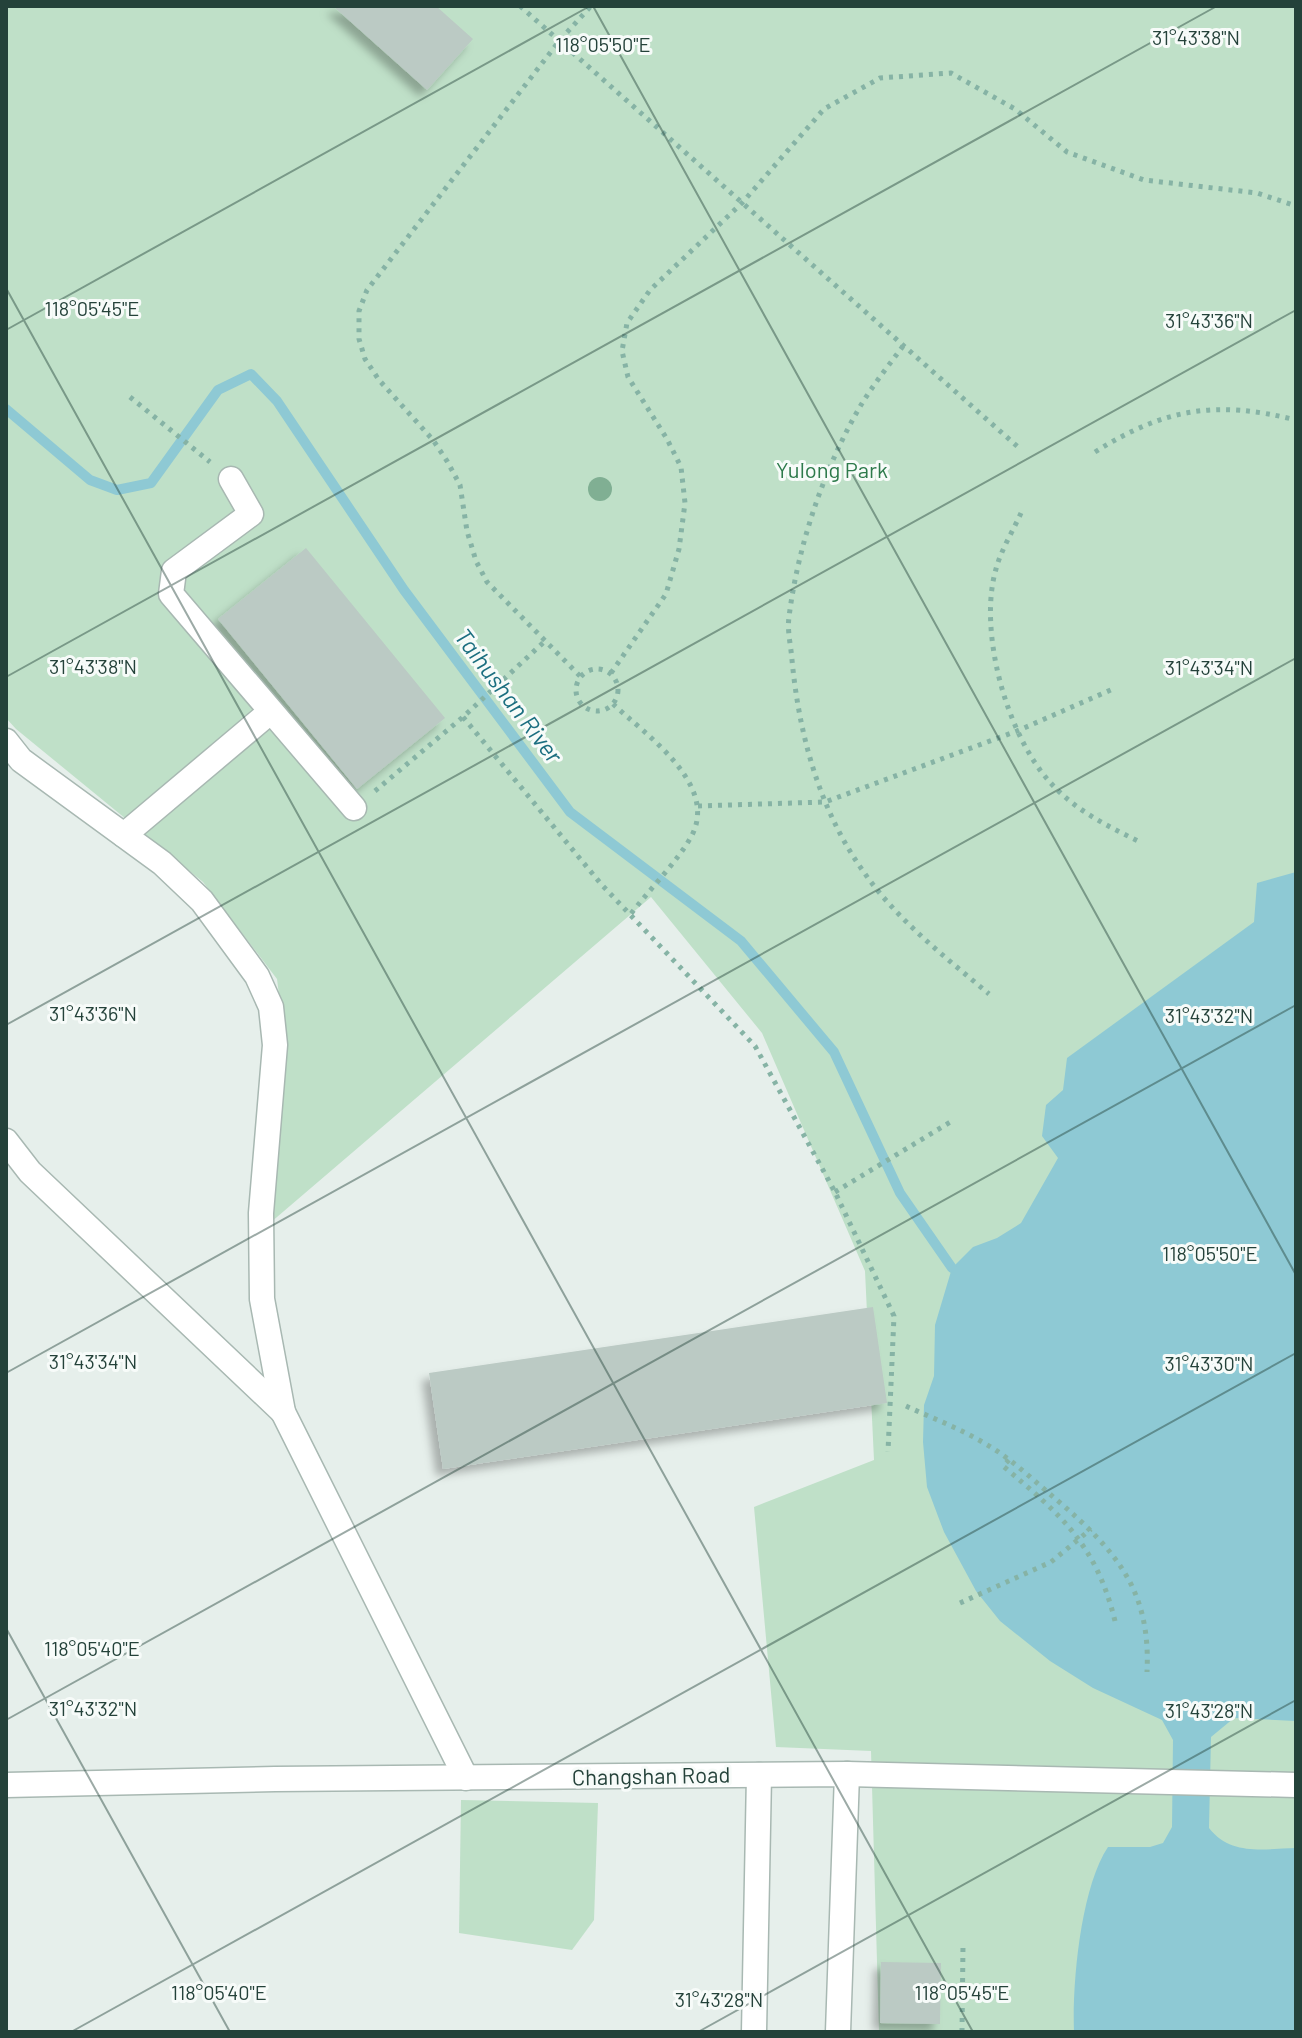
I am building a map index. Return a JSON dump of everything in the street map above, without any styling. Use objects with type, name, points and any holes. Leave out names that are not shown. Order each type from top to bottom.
[{"type":"street","points":[[231,479],[251,514],[174,571],[171,594],[354,808]]},
{"type":"street","points":[[124,835],[270,712]]},
{"type":"street","points":[[6,741],[21,760],[162,863],[202,901],[257,976],[271,1007],[275,1045],[261,1213],[262,1299],[283,1412],[466,1778]]},
{"type":"street","points":[[6,1141],[30,1172],[283,1412]]},
{"type":"street","points":[[838,2032],[847,1774]]},
{"type":"street","name":"Changshan Road","points":[[6,1785],[847,1774],[1296,1785]]},
{"type":"street","points":[[754,2032],[759,1775]]},
{"type":"path","points":[[520,6],[1018,447]]},
{"type":"path","points":[[580,676],[503,602],[487,582],[476,561],[467,531],[460,485],[433,440],[379,380],[365,359],[359,339],[359,311],[373,281],[560,40],[591,6]]},
{"type":"path","points":[[611,673],[666,594],[679,549],[685,503],[681,467],[628,377],[622,351],[627,323],[650,290],[742,203],[824,109],[880,78],[951,73],[1015,109],[1067,152],[1144,180],[1257,193],[1296,206]]},
{"type":"path","points":[[903,346],[861,404],[830,467],[804,543],[788,620],[795,691],[807,751],[825,802],[863,871],[920,936],[989,994]]},
{"type":"path","points":[[130,397],[231,479]]},
{"type":"path","points":[[1095,452],[1146,423],[1176,414],[1208,409],[1240,410],[1296,420]]},
{"type":"path","points":[[1021,513],[996,568],[988,621],[999,678],[1017,731],[1048,781],[1092,818],[1140,842]]},
{"type":"path","points":[[354,808],[463,717],[545,641]]},
{"type":"path","points":[[595,668],[611,673],[618,688],[613,704],[596,711],[579,703],[575,694],[580,676],[595,668]]},
{"type":"path","points":[[698,806],[825,802],[1017,731],[1113,689]]},
{"type":"path","points":[[613,704],[682,769],[692,786],[698,806],[691,836],[630,915]]},
{"type":"path","points":[[463,717],[601,884],[755,1046],[835,1192],[894,1316],[888,1452]]},
{"type":"path","points":[[835,1192],[952,1121]]},
{"type":"path","points":[[906,1406],[985,1443],[1091,1529],[1116,1557],[1137,1595],[1147,1635],[1147,1672]]},
{"type":"path","points":[[1009,1460],[1003,1466],[1055,1511],[1079,1539],[1101,1577],[1115,1621]]},
{"type":"path","points":[[960,1603],[1051,1562],[1091,1529]]},
{"type":"path","points":[[962,2032],[963,1945]]},
{"type":"green space","name":"Yulong Park","points":[[6,6],[1296,6],[1296,2032],[879,2032],[871,1751],[776,1747],[754,1507],[874,1460],[865,1271],[762,1033],[651,897],[270,1223],[285,1042],[277,979],[203,882],[6,718]]},
{"type":"green space","points":[[461,1800],[598,1803],[594,1920],[572,1950],[459,1933]]},
{"type":"water","points":[[1296,872],[1296,1721],[1234,1718],[1211,1737],[1209,1828],[1237,1847],[1296,1848],[1296,2032],[1074,2032],[1080,1936],[1091,1886],[1108,1847],[1150,1847],[1163,1843],[1172,1827],[1173,1740],[1162,1720],[1093,1688],[1050,1661],[1000,1621],[976,1591],[944,1532],[927,1487],[924,1405],[934,1376],[935,1325],[952,1268],[973,1247],[997,1238],[1021,1223],[1058,1158],[1042,1136],[1046,1105],[1063,1090],[1067,1058],[1254,922],[1257,883]]},
{"type":"building","points":[[333,6],[436,6],[473,39],[427,90]]},
{"type":"building","points":[[306,548],[445,718],[357,789],[218,619]]},
{"type":"building","points":[[873,1307],[887,1403],[443,1469],[429,1373]]},
{"type":"building","points":[[881,1962],[941,1963],[940,2024],[880,2023]]},
{"type":"waterway","name":"Taihushan River","points":[[6,409],[90,480],[117,490],[151,483],[218,390],[251,374],[277,401],[404,590],[570,812],[741,941],[834,1052],[900,1193],[952,1268]]}]
